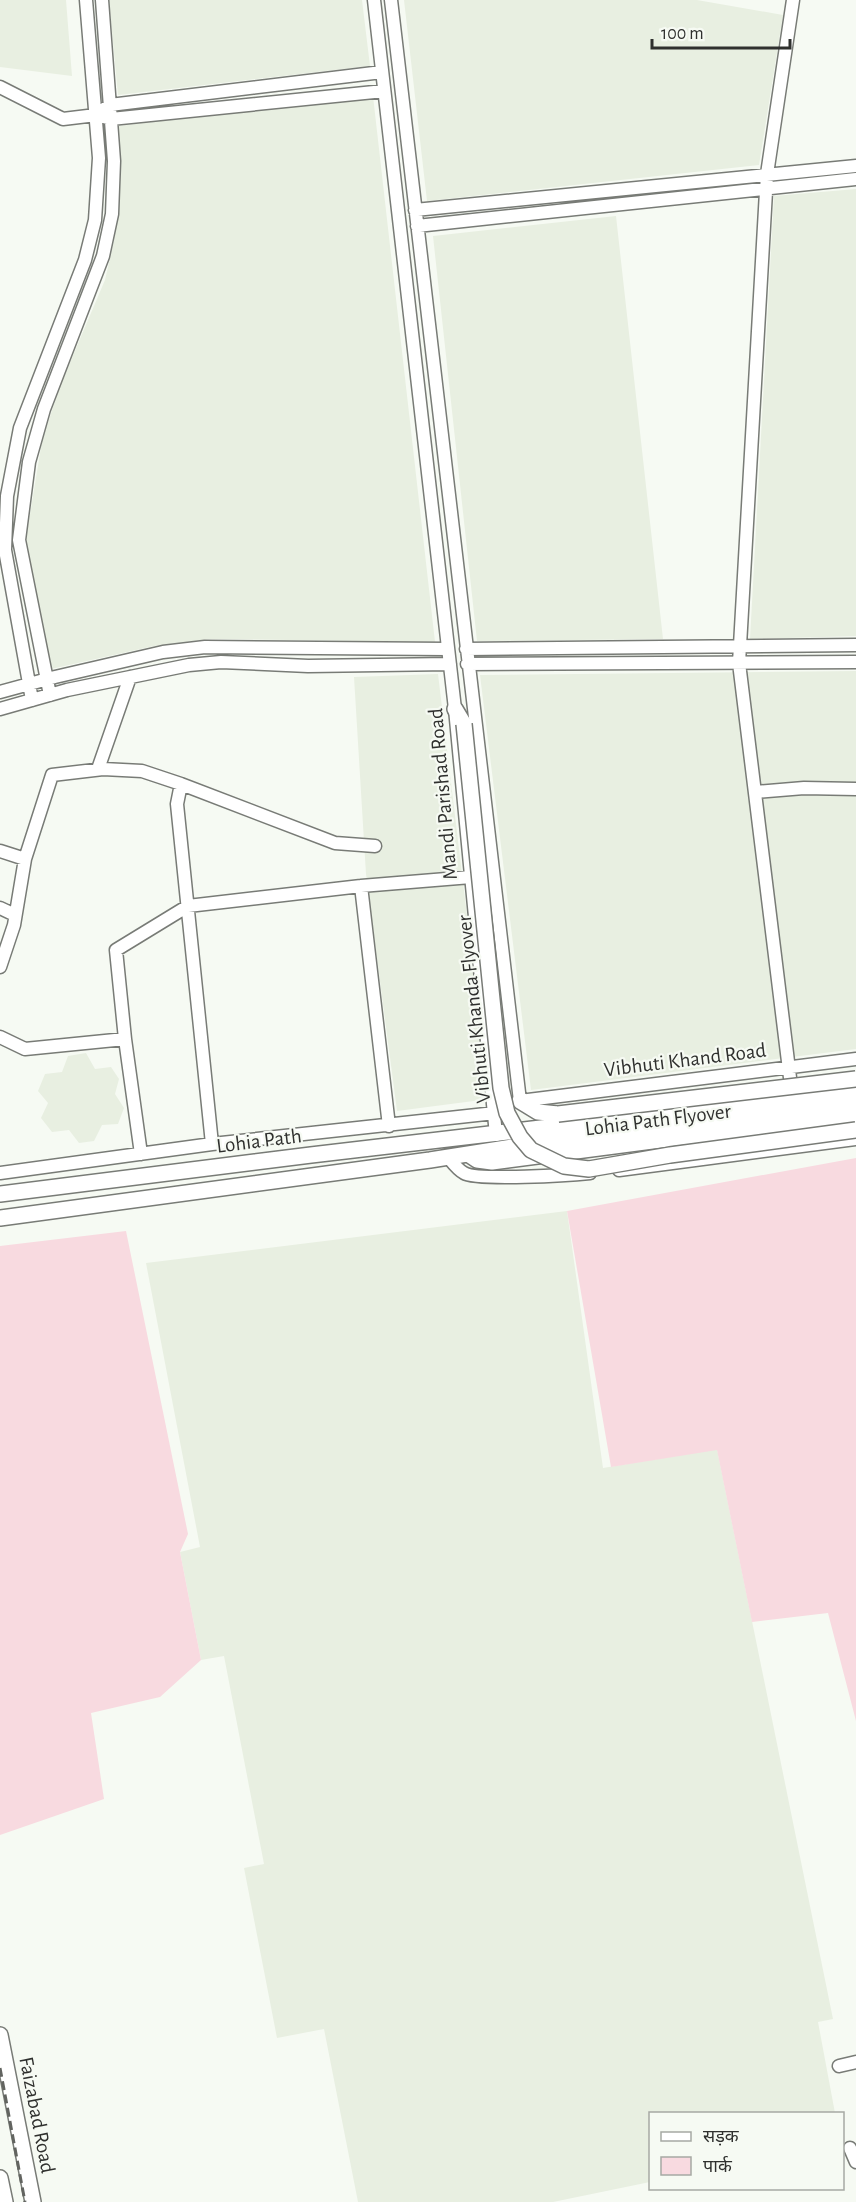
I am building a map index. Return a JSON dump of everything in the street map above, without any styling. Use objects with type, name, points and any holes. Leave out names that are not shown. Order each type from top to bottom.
[{"type":"main road","name":"Vibhuti Khanda Flyover","points":[[455,709],[465,724],[501,1088],[507,1113],[520,1137],[531,1150],[564,1166],[589,1168],[856,1130]]},
{"type":"main road","name":"Lohia Path Flyover","points":[[520,1101],[538,1112],[558,1114],[856,1079]]},
{"type":"main road","name":"Lohia Path Flyover","points":[[524,1131],[856,1091]]},
{"type":"main road","name":"Lohia Path Flyover","points":[[430,1160],[711,1120],[856,1104]]},
{"type":"main road","name":"Lohia Path Flyover","points":[[468,1154],[477,1161],[492,1162],[707,1134],[856,1118]]},
{"type":"main road","name":"Lohia Path","points":[[0,1194],[524,1131]]},
{"type":"main road","name":"Lohia Path","points":[[0,1218],[430,1160]]},
{"type":"main road","name":"Faizabad Road","points":[[0,2035],[33,2202]]},
{"type":"main road","points":[[0,2178],[5,2202]]},
{"type":"street","points":[[32,700],[5,550],[7,496],[20,428],[86,260],[95,220],[99,158],[86,0]]},
{"type":"street","points":[[50,695],[19,540],[29,462],[44,409],[103,256],[112,214],[114,161],[102,0]]},
{"type":"street","points":[[793,0],[767,174],[739,663],[793,1099]]},
{"type":"street","points":[[374,6],[392,5],[467,664],[520,1101]]},
{"type":"street","name":"Mandi Parishad Road","points":[[374,6],[455,709],[496,1135]]},
{"type":"street","points":[[96,115],[110,105],[382,72]]},
{"type":"street","points":[[0,87],[63,119],[96,115],[111,119],[384,91]]},
{"type":"street","points":[[415,210],[856,166]]},
{"type":"street","points":[[417,226],[856,179]]},
{"type":"street","points":[[15,608],[31,605]]},
{"type":"street","points":[[466,649],[856,645]]},
{"type":"street","points":[[0,692],[163,652],[205,647],[448,649]]},
{"type":"street","points":[[244,663],[248,648]]},
{"type":"street","points":[[248,648],[268,664]]},
{"type":"street","points":[[0,709],[50,695],[189,665],[221,662],[308,666],[450,664]]},
{"type":"street","points":[[467,664],[856,662]]},
{"type":"street","points":[[98,769],[130,677]]},
{"type":"street","points":[[0,968],[15,915],[25,859],[52,775],[98,769],[142,771],[336,843],[375,846]]},
{"type":"street","points":[[181,784],[177,804],[212,1144]]},
{"type":"street","points":[[755,792],[804,788],[856,789]]},
{"type":"street","points":[[0,851],[25,859]]},
{"type":"street","points":[[141,1154],[125,1039],[116,950],[188,906],[361,886],[471,877]]},
{"type":"street","points":[[361,886],[389,1126]]},
{"type":"street","points":[[0,909],[15,915]]},
{"type":"street","points":[[0,1037],[26,1049],[125,1039]]},
{"type":"street","points":[[488,1059],[514,1056]]},
{"type":"street","name":"Vibhuti Khand Road","points":[[520,1101],[856,1059]]},
{"type":"street","points":[[0,1173],[212,1144],[495,1113]]},
{"type":"street","points":[[448,1157],[465,1174],[480,1176],[574,1175],[856,1139]]},
{"type":"street","points":[[839,2066],[856,2062]]},
{"type":"street","points":[[850,2148],[856,2162]]},
{"type":"shaded area","points":[[0,0],[66,0],[72,76],[0,67]]},
{"type":"shaded area","points":[[109,0],[362,0],[370,66],[118,95]]},
{"type":"shaded area","points":[[404,0],[697,0],[783,15],[759,165],[427,201]]},
{"type":"shaded area","points":[[373,96],[435,642],[211,639],[154,646],[51,669],[26,539],[42,441],[60,386],[105,280],[114,241],[120,199],[119,126]]},
{"type":"shaded area","points":[[856,189],[856,636],[750,639],[774,196]]},
{"type":"shaded area","points":[[616,216],[663,639],[477,641],[433,236]]},
{"type":"shaded area","points":[[856,671],[856,1049],[531,1090],[480,675]]},
{"type":"shaded area","points":[[438,674],[489,1099],[397,1111],[366,874],[354,677]]},
{"type":"shaded area","points":[[86,1053],[95,1069],[111,1067],[119,1079],[115,1094],[124,1108],[118,1124],[102,1125],[94,1141],[79,1143],[69,1130],[52,1132],[41,1118],[48,1103],[38,1091],[45,1074],[62,1072],[68,1056]]},
{"type":"shaded area","points":[[567,1211],[603,1468],[717,1449],[833,2019],[818,2022],[835,2112],[649,2112],[649,2182],[553,2202],[358,2202],[324,2029],[277,2038],[244,1868],[264,1864],[224,1656],[201,1660],[180,1552],[200,1547],[146,1263]]},
{"type":"green space","points":[[856,1158],[856,1721],[828,1613],[752,1622],[717,1450],[611,1467],[567,1211]]},
{"type":"green space","points":[[126,1231],[188,1534],[180,1552],[201,1660],[160,1697],[91,1713],[104,1799],[0,1835],[0,1246]]},
{"type":"railway","points":[[0,2068],[25,2202]]}]
